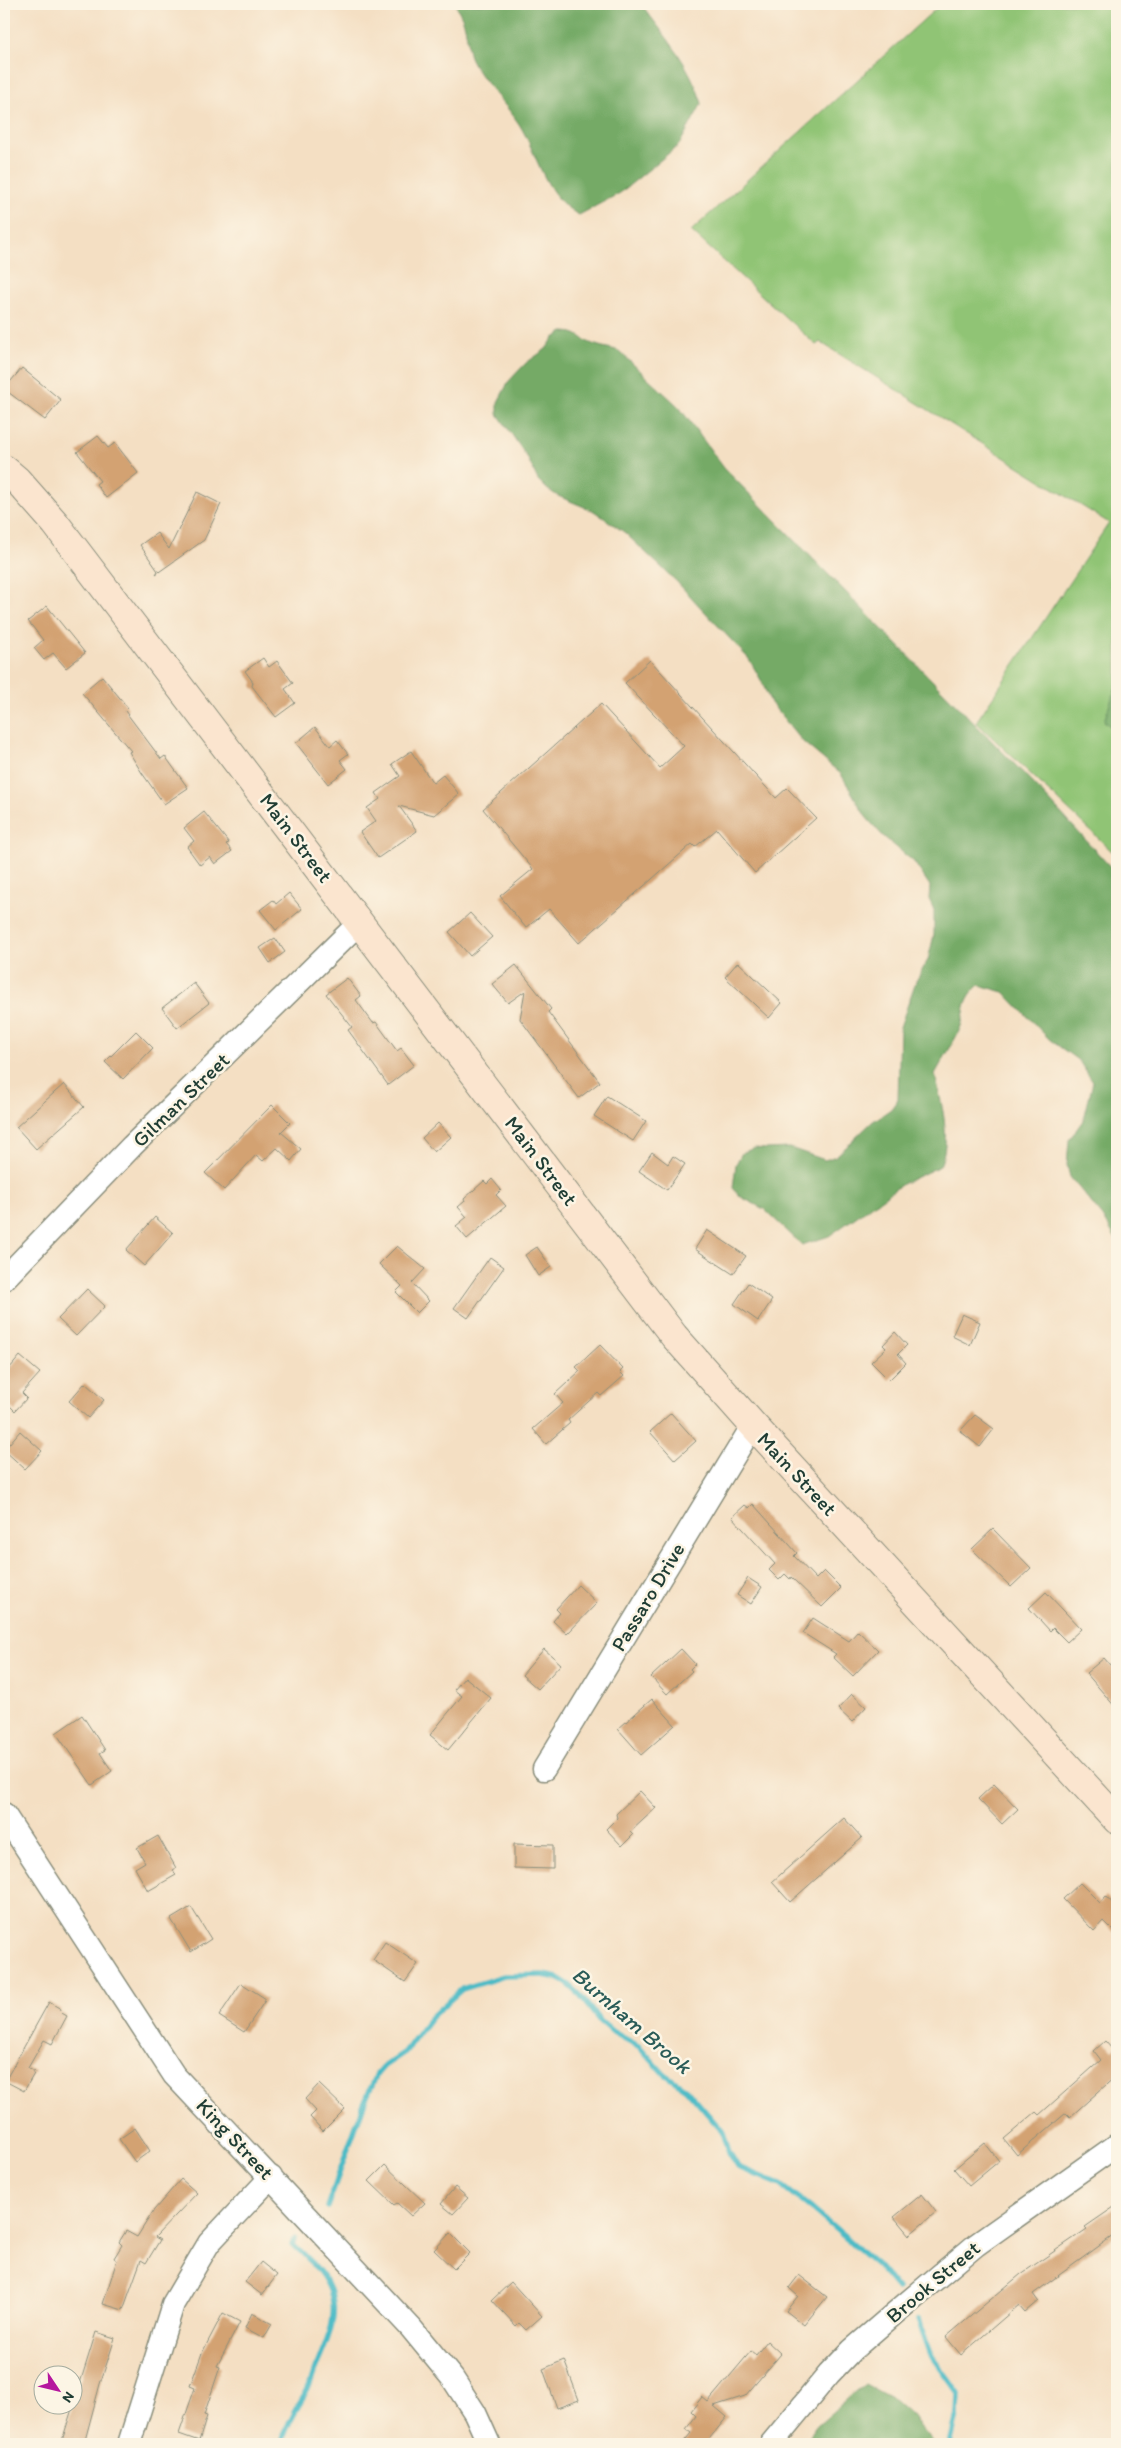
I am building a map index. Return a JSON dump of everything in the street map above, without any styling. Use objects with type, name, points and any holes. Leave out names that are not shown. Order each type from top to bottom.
[{"type":"street","name":"Main Street","points":[[4,469],[55,523],[674,1336],[753,1426],[1117,1820]]},
{"type":"street","name":"Gilman Street","points":[[4,1279],[132,1146],[360,922]]},
{"type":"street","name":"Passaro Drive","points":[[544,1769],[753,1426]]},
{"type":"street","name":"King Street","points":[[4,1814],[174,2075],[410,2328],[446,2372],[475,2413],[489,2444]]},
{"type":"street","name":"Brook Street","points":[[771,2444],[829,2374],[880,2326],[976,2245],[1117,2145]]},
{"type":"street","points":[[129,2444],[173,2304],[209,2243],[271,2177]]},
{"type":"green space","points":[[455,4],[641,4],[684,63],[702,103],[679,145],[620,193],[579,215],[567,207],[550,186],[519,124],[475,67],[469,53],[465,25]]},
{"type":"green space","points":[[941,4],[1117,4],[1117,856],[976,722],[1109,523],[820,342],[816,345],[691,231]]},
{"type":"green space","points":[[563,332],[574,333],[591,343],[619,351],[679,407],[724,468],[1033,783],[1117,874],[1117,1241],[1103,1217],[1070,1177],[1067,1165],[1069,1140],[1084,1119],[1093,1082],[1079,1061],[1049,1039],[1004,992],[979,985],[966,1003],[958,1033],[935,1074],[945,1132],[945,1143],[940,1166],[904,1183],[829,1236],[802,1245],[764,1209],[741,1197],[733,1188],[736,1164],[742,1153],[754,1148],[790,1148],[825,1160],[836,1156],[872,1122],[891,1109],[898,1099],[900,1027],[916,981],[928,960],[934,935],[934,910],[929,899],[930,886],[914,862],[883,836],[866,817],[841,774],[803,742],[771,703],[749,659],[677,582],[624,532],[594,511],[558,496],[538,480],[527,457],[498,414],[498,402],[509,381],[526,363],[546,349],[553,339]]},
{"type":"green space","points":[[1117,684],[1117,732],[1104,721]]},
{"type":"green space","points":[[865,2384],[893,2399],[912,2416],[934,2444],[803,2444],[817,2425]]},
{"type":"building","points":[[22,368],[61,400],[45,420],[4,389]]},
{"type":"building","points":[[98,436],[108,448],[115,443],[138,473],[106,498],[96,484],[100,481],[77,452]]},
{"type":"building","points":[[197,492],[221,504],[204,540],[156,574],[158,571],[140,545],[157,533],[169,549]]},
{"type":"building","points":[[47,606],[85,653],[66,668],[53,653],[44,660],[34,648],[43,640],[28,621]]},
{"type":"building","points":[[263,658],[269,667],[277,661],[293,683],[285,689],[295,703],[276,717],[252,686],[253,682],[245,671]]},
{"type":"building","points":[[650,660],[776,798],[787,788],[816,818],[755,873],[717,829],[695,847],[692,844],[579,943],[549,909],[526,928],[500,896],[533,869],[483,809],[601,704],[660,768],[684,746],[625,683]]},
{"type":"building","points":[[102,676],[128,708],[125,711],[161,759],[165,756],[188,788],[164,804],[142,773],[129,752],[131,751],[82,693]]},
{"type":"building","points":[[315,727],[330,746],[337,740],[348,754],[340,760],[347,769],[328,784],[296,743]]},
{"type":"building","points":[[411,751],[433,783],[443,775],[459,794],[434,815],[399,806],[417,831],[378,858],[360,832],[376,821],[367,808],[380,799],[376,793],[400,776],[392,764]]},
{"type":"building","points":[[204,812],[229,843],[226,844],[232,851],[215,864],[210,857],[200,865],[187,847],[194,841],[184,828]]},
{"type":"building","points":[[289,893],[302,909],[276,930],[260,910],[273,900],[276,904]]},
{"type":"building","points":[[470,913],[492,937],[470,956],[449,932]]},
{"type":"building","points":[[275,938],[285,952],[270,963],[260,948]]},
{"type":"building","points":[[738,962],[782,1003],[769,1018],[725,977]]},
{"type":"building","points":[[516,965],[551,1009],[548,1012],[600,1082],[579,1098],[520,1019],[525,991],[508,1003],[492,984]]},
{"type":"building","points":[[347,978],[361,996],[356,1000],[373,1023],[376,1022],[397,1051],[401,1048],[414,1065],[388,1085],[348,1030],[352,1027],[326,994]]},
{"type":"building","points":[[194,983],[209,1003],[177,1028],[162,1008]]},
{"type":"building","points":[[136,1031],[153,1048],[123,1079],[105,1062]]},
{"type":"building","points":[[64,1084],[84,1107],[36,1149],[16,1127]]},
{"type":"building","points":[[607,1096],[646,1121],[633,1141],[594,1116]]},
{"type":"building","points":[[272,1105],[290,1123],[281,1132],[301,1149],[291,1161],[277,1148],[263,1161],[256,1155],[224,1190],[205,1173]]},
{"type":"building","points":[[438,1123],[451,1137],[434,1152],[422,1138]]},
{"type":"building","points":[[652,1152],[668,1164],[673,1156],[685,1164],[667,1190],[639,1171]]},
{"type":"building","points":[[492,1179],[501,1190],[496,1195],[506,1206],[467,1239],[456,1226],[467,1217],[458,1207],[484,1181],[487,1184]]},
{"type":"building","points":[[155,1217],[173,1233],[144,1266],[126,1250]]},
{"type":"building","points":[[707,1230],[746,1256],[733,1274],[695,1249]]},
{"type":"building","points":[[397,1246],[425,1269],[412,1283],[429,1301],[417,1313],[396,1292],[402,1286],[379,1264]]},
{"type":"building","points":[[537,1247],[551,1267],[538,1276],[525,1255]]},
{"type":"building","points":[[490,1257],[504,1267],[468,1318],[454,1308]]},
{"type":"building","points":[[748,1283],[772,1300],[758,1321],[734,1304]]},
{"type":"building","points":[[87,1289],[105,1306],[76,1336],[58,1319]]},
{"type":"building","points":[[962,1314],[980,1322],[970,1345],[952,1336]]},
{"type":"building","points":[[895,1332],[907,1345],[898,1354],[906,1363],[889,1380],[871,1362],[886,1348],[883,1345]]},
{"type":"building","points":[[600,1345],[623,1369],[620,1372],[624,1376],[601,1396],[598,1393],[568,1420],[570,1423],[546,1444],[533,1429],[563,1403],[555,1394],[580,1371],[576,1367]]},
{"type":"building","points":[[20,1356],[40,1373],[22,1393],[27,1398],[15,1411],[4,1400],[4,1375]]},
{"type":"building","points":[[85,1383],[104,1400],[88,1418],[69,1401]]},
{"type":"building","points":[[671,1413],[696,1441],[675,1460],[650,1432]]},
{"type":"building","points":[[975,1415],[994,1429],[980,1447],[960,1431]]},
{"type":"building","points":[[20,1431],[42,1451],[25,1469],[4,1450]]},
{"type":"building","points":[[753,1504],[797,1553],[794,1556],[816,1579],[824,1571],[841,1588],[822,1607],[791,1577],[790,1579],[785,1574],[779,1580],[769,1570],[775,1564],[732,1517],[745,1505],[749,1508]]},
{"type":"building","points":[[993,1529],[1031,1568],[1011,1587],[972,1549]]},
{"type":"building","points":[[748,1578],[762,1587],[751,1604],[737,1595]]},
{"type":"building","points":[[578,1585],[597,1603],[567,1634],[553,1621],[560,1613],[556,1609]]},
{"type":"building","points":[[1046,1592],[1081,1629],[1067,1642],[1053,1628],[1050,1631],[1029,1608]]},
{"type":"building","points":[[813,1618],[849,1641],[858,1631],[878,1650],[853,1676],[833,1657],[836,1654],[803,1633]]},
{"type":"building","points":[[544,1649],[561,1664],[538,1689],[522,1675]]},
{"type":"building","points":[[681,1649],[695,1664],[690,1669],[692,1671],[667,1694],[651,1677]]},
{"type":"building","points":[[1104,1658],[1117,1673],[1117,1709],[1086,1673]]},
{"type":"building","points":[[465,1677],[491,1698],[448,1750],[430,1735],[462,1696],[454,1690]]},
{"type":"building","points":[[852,1694],[866,1707],[852,1722],[838,1709]]},
{"type":"building","points":[[652,1699],[675,1725],[641,1755],[618,1729]]},
{"type":"building","points":[[82,1715],[105,1750],[100,1753],[112,1771],[92,1785],[56,1733]]},
{"type":"building","points":[[994,1784],[1018,1809],[1002,1824],[978,1799]]},
{"type":"building","points":[[640,1791],[656,1808],[630,1832],[633,1835],[622,1846],[606,1829],[617,1818],[616,1814]]},
{"type":"building","points":[[844,1818],[862,1838],[790,1902],[772,1882]]},
{"type":"building","points":[[158,1836],[176,1868],[173,1870],[176,1875],[148,1891],[135,1868],[145,1862],[137,1848]]},
{"type":"building","points":[[514,1844],[553,1845],[553,1869],[514,1868]]},
{"type":"building","points":[[1080,1883],[1100,1903],[1106,1896],[1117,1908],[1117,1935],[1103,1921],[1094,1931],[1063,1899]]},
{"type":"building","points":[[191,1907],[211,1939],[191,1952],[171,1919]]},
{"type":"building","points":[[385,1942],[418,1964],[405,1982],[373,1960]]},
{"type":"building","points":[[241,1983],[266,1999],[244,2032],[219,2016]]},
{"type":"building","points":[[49,2002],[61,2009],[60,2012],[67,2016],[52,2044],[44,2040],[28,2068],[35,2072],[24,2091],[5,2081]]},
{"type":"building","points":[[1105,2041],[1113,2050],[1117,2046],[1117,2078],[1116,2076],[1070,2117],[1066,2113],[1017,2155],[1004,2139],[1036,2112],[1039,2115],[1101,2060],[1094,2051]]},
{"type":"building","points":[[319,2084],[345,2109],[323,2131],[310,2117],[316,2111],[305,2099]]},
{"type":"building","points":[[135,2128],[150,2151],[135,2162],[119,2139]]},
{"type":"building","points":[[985,2143],[999,2161],[969,2186],[954,2169]]},
{"type":"building","points":[[385,2165],[425,2203],[411,2216],[397,2203],[394,2205],[369,2181]]},
{"type":"building","points":[[181,2179],[197,2193],[155,2237],[160,2240],[146,2263],[141,2260],[123,2310],[103,2304],[117,2260],[114,2258],[122,2245],[119,2242],[126,2231],[137,2237],[154,2210]]},
{"type":"building","points":[[455,2187],[468,2198],[453,2214],[441,2204]]},
{"type":"building","points":[[922,2194],[936,2212],[909,2235],[894,2217]]},
{"type":"building","points":[[1117,2205],[1117,2233],[1033,2294],[1038,2301],[1025,2312],[1019,2305],[961,2355],[946,2337],[1021,2274],[1087,2229],[1085,2227]]},
{"type":"building","points":[[450,2233],[470,2253],[454,2269],[434,2250]]},
{"type":"building","points":[[261,2262],[277,2275],[262,2295],[245,2282]]},
{"type":"building","points":[[799,2275],[827,2297],[804,2325],[786,2311],[798,2296],[789,2288]]},
{"type":"building","points":[[511,2282],[542,2316],[526,2330],[519,2323],[516,2326],[492,2300]]},
{"type":"building","points":[[223,2313],[240,2322],[217,2366],[220,2367],[204,2415],[207,2416],[199,2441],[179,2434],[195,2388],[190,2386],[202,2353]]},
{"type":"building","points":[[252,2313],[272,2324],[264,2338],[245,2328]]},
{"type":"building","points":[[96,2332],[115,2338],[84,2444],[61,2444],[70,2416],[82,2416],[82,2377]]},
{"type":"building","points":[[767,2341],[781,2354],[745,2396],[714,2406],[727,2417],[705,2444],[682,2444],[691,2433],[686,2429],[696,2416],[691,2411],[702,2397],[708,2402],[751,2351],[756,2355]]},
{"type":"building","points":[[564,2360],[579,2400],[557,2408],[543,2369]]},
{"type":"waterway","name":"Burnham Brook","points":[[327,2207],[365,2101],[377,2074],[384,2066],[405,2052],[431,2017],[462,1989],[504,1976],[543,1975],[558,1978],[568,1984],[578,1993],[599,2020],[613,2032],[640,2047],[664,2074],[686,2089],[723,2132],[729,2152],[738,2167],[781,2185],[877,2265],[897,2289]]},
{"type":"waterway","name":"Burnham Brook","points":[[282,2444],[289,2422],[309,2386],[330,2332],[333,2317],[333,2303],[330,2290],[312,2263],[293,2244],[295,2239]]},
{"type":"waterway","name":"Burnham Brook","points":[[918,2320],[932,2357],[958,2393],[957,2415],[950,2444]]}]
